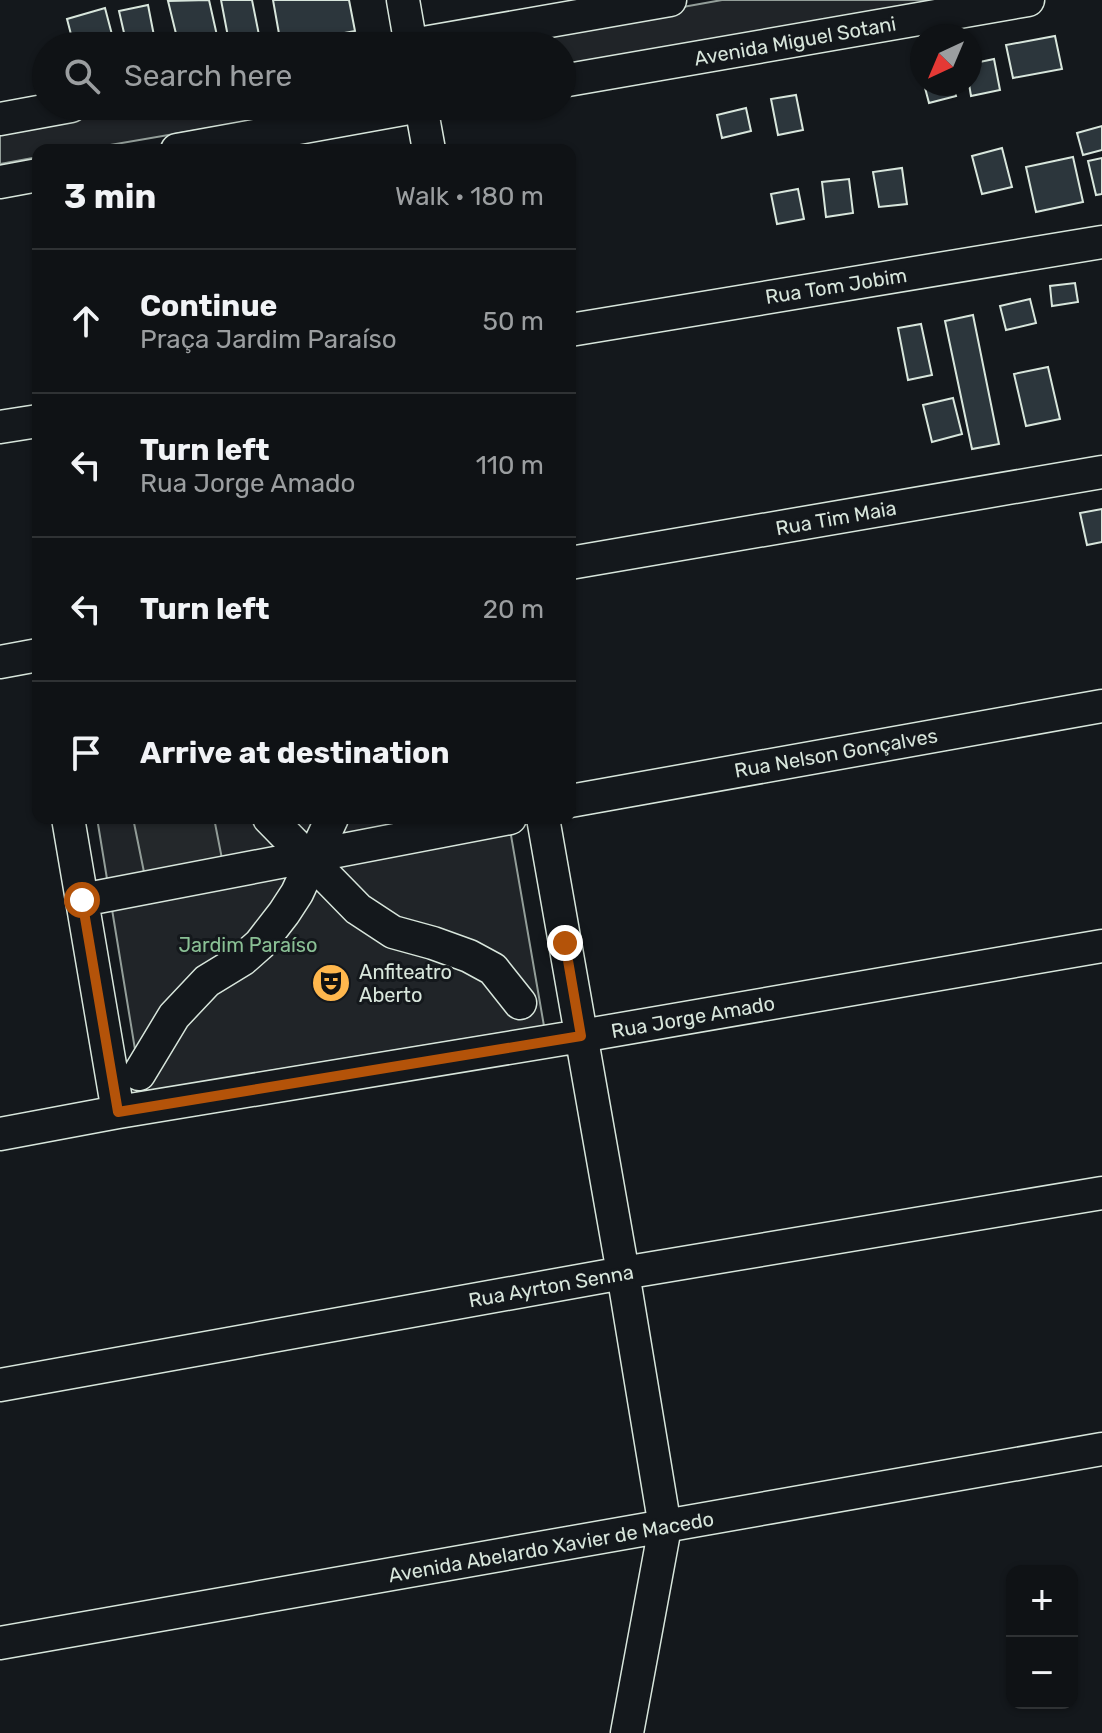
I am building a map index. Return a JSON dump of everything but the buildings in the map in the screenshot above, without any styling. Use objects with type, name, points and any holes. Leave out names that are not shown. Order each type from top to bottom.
[{"type":"street","points":[[403,0],[407,32]]},
{"type":"street","points":[[488,32],[670,0]]},
{"type":"street","name":"Avenida Miguel Sotani","points":[[576,79],[1028,0]]},
{"type":"street","points":[[0,119],[32,113]]},
{"type":"street","points":[[210,144],[343,120]]},
{"type":"street","points":[[423,120],[428,144]]},
{"type":"street","points":[[0,182],[32,176]]},
{"type":"street","name":"Rua Tom Jobim","points":[[576,329],[1102,242]]},
{"type":"street","points":[[0,427],[32,422]]},
{"type":"street","name":"Rua Tim Maia","points":[[576,562],[1102,472]]},
{"type":"street","points":[[0,662],[32,656]]},
{"type":"street","name":"Rua Nelson Gonçalves","points":[[576,800],[1102,706]]},
{"type":"street","points":[[69,824],[118,1112]]},
{"type":"street","points":[[275,824],[358,909],[393,932],[469,956],[493,969],[520,1003]]},
{"type":"street","points":[[139,1074],[174,1016],[207,981],[243,959],[260,944],[284,913],[297,893],[310,858],[329,824]]},
{"type":"street","points":[[82,900],[480,824]]},
{"type":"street","points":[[544,824],[665,1527],[627,1733]]},
{"type":"street","name":"Rua Jorge Amado","points":[[0,1134],[1102,946]]},
{"type":"street","name":"Rua Ayrton Senna","points":[[0,1385],[623,1273],[1102,1193]]},
{"type":"street","name":"Avenida Abelardo Xavier de Macedo","points":[[0,1643],[1102,1449]]},
{"type":"green space","points":[[722,0],[972,0],[576,67],[576,32],[543,32]]},
{"type":"green space","points":[[43,120],[256,120],[116,144],[32,144],[32,158],[0,164],[0,127]]},
{"type":"green space","name":"Jardim Paraíso","points":[[98,824],[509,824],[544,1026],[142,1092]]},
{"type":"shaded area","points":[[134,824],[215,824],[223,864],[145,877]]},
{"type":"place","name":"Anfiteatro Aberto","points":[[331,983]]},
{"type":"route","points":[[82,900],[118,1112],[581,1036],[565,943]]}]
